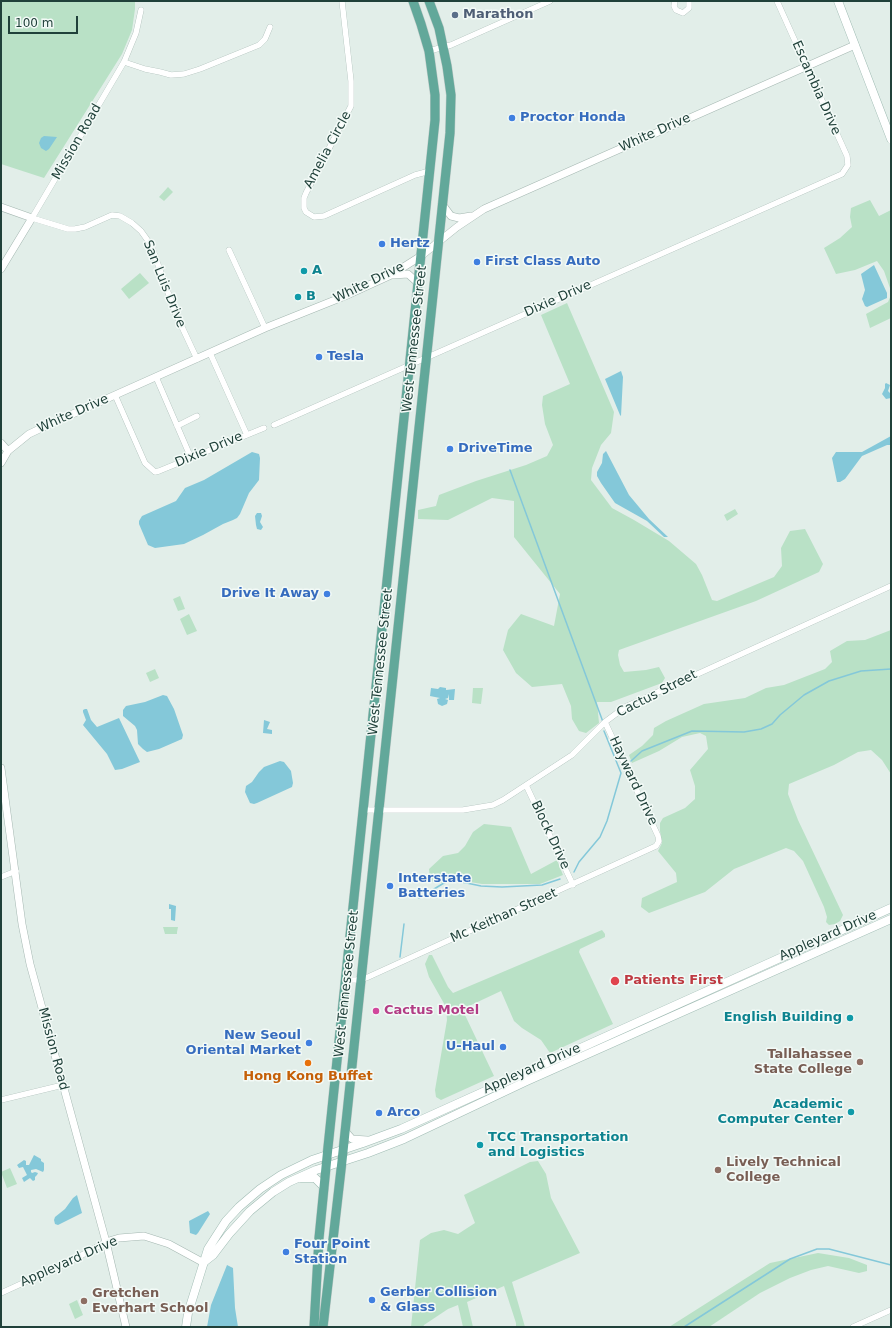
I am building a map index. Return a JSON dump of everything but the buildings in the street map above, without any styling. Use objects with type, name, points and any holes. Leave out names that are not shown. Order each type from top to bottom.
[{"type":"main road","name":"West Tennessee Street","points":[[314,1327],[327,1154],[435,117],[435,95],[429,51],[412,1]]},
{"type":"main road","name":"West Tennessee Street","points":[[323,1327],[342,1161],[450,133],[451,95],[444,47],[429,1]]},
{"type":"main road","points":[[838,1],[891,139]]},
{"type":"main road","points":[[435,117],[442,128],[450,133]]},
{"type":"main road","points":[[400,457],[407,470],[414,474]]},
{"type":"main road","points":[[386,583],[402,586]]},
{"type":"main road","points":[[374,710],[389,711]]},
{"type":"main road","points":[[354,896],[369,896]]},
{"type":"main road","name":"Appleyard Drive","points":[[204,1263],[208,1249],[226,1221],[250,1197],[268,1183],[305,1162],[373,1140],[408,1126],[891,908]]},
{"type":"main road","name":"Appleyard Drive","points":[[204,1263],[213,1255],[229,1234],[250,1211],[273,1192],[296,1179],[326,1166],[404,1139],[528,1081],[889,920]]},
{"type":"main road","points":[[338,1052],[344,1069],[351,1072]]},
{"type":"main road","points":[[296,1179],[314,1178],[324,1186]]},
{"type":"main road","points":[[320,1238],[325,1242],[331,1260]]},
{"type":"main road","points":[[186,1327],[188,1313],[204,1263]]},
{"type":"street","name":"Amelia Circle","points":[[342,1],[351,81],[351,106],[306,193],[304,198],[304,208],[306,212],[314,217],[324,216],[400,181],[430,171]]},
{"type":"street","points":[[429,51],[457,43],[550,1]]},
{"type":"street","points":[[675,1],[675,8],[681,13],[688,10],[690,5],[689,1]]},
{"type":"street","name":"Escambia Drive","points":[[776,1],[847,156],[848,165],[842,174]]},
{"type":"street","name":"Mission Road","points":[[1,269],[124,62],[136,33],[141,10]]},
{"type":"street","points":[[124,62],[172,75],[184,74],[259,45],[265,39],[270,27]]},
{"type":"street","name":"White Drive","points":[[8,451],[35,431],[265,328],[345,296],[391,275],[421,256],[481,210],[855,44]]},
{"type":"street","name":"Dixie Drive","points":[[274,425],[842,174]]},
{"type":"street","points":[[442,204],[451,216],[460,218],[473,216]]},
{"type":"street","points":[[1,207],[32,218]]},
{"type":"street","name":"San Luis Drive","points":[[32,218],[75,230],[112,215],[120,216],[132,223],[141,231],[151,245],[175,312],[197,359]]},
{"type":"street","points":[[229,250],[265,328]]},
{"type":"street","points":[[391,275],[408,274],[418,282]]},
{"type":"street","points":[[210,353],[247,435]]},
{"type":"street","points":[[156,377],[191,458]]},
{"type":"street","name":"Dixie Drive","points":[[115,395],[145,463],[155,472],[159,472],[264,428]]},
{"type":"street","points":[[177,426],[197,416]]},
{"type":"street","points":[[1,443],[8,451],[1,463]]},
{"type":"street","name":"Cactus Street","points":[[363,810],[463,810],[484,807],[503,800],[572,755],[605,722],[621,709],[891,586]]},
{"type":"street","name":"Hayward Drive","points":[[605,722],[655,827],[659,841]]},
{"type":"street","name":"Mission Road","points":[[1,768],[23,931],[30,964],[106,1242],[126,1327]]},
{"type":"street","name":"Block Drive","points":[[526,785],[573,885]]},
{"type":"street","name":"Mc Keithan Street","points":[[345,980],[360,980],[648,851],[656,846],[659,841]]},
{"type":"street","points":[[1,877],[16,871]]},
{"type":"street","points":[[882,912],[889,920]]},
{"type":"street","points":[[780,958],[784,966]]},
{"type":"street","points":[[667,1009],[671,1017]]},
{"type":"street","points":[[524,1073],[528,1081]]},
{"type":"street","points":[[505,1081],[509,1090]]},
{"type":"street","points":[[505,1081],[509,1090]]},
{"type":"street","points":[[1,1100],[63,1085]]},
{"type":"street","points":[[345,1131],[355,1140],[373,1140]]},
{"type":"street","name":"Appleyard Drive","points":[[1,1292],[70,1261],[106,1242],[119,1238],[144,1236],[169,1244],[204,1263]]},
{"type":"street","points":[[853,1327],[891,1310]]},
{"type":"green space","points":[[1,1],[135,1],[132,30],[122,54],[44,178],[1,164]]},
{"type":"green space","points":[[168,187],[173,192],[164,201],[159,197]]},
{"type":"green space","points":[[870,200],[879,216],[891,210],[891,291],[884,271],[877,261],[855,270],[836,274],[824,248],[840,238],[852,227],[850,217],[851,208]]},
{"type":"green space","points":[[140,273],[149,283],[129,299],[121,289]]},
{"type":"green space","points":[[891,295],[891,318],[870,328],[866,314],[888,302]]},
{"type":"green space","points":[[567,303],[614,412],[611,433],[601,445],[592,468],[591,480],[612,508],[669,541],[696,564],[712,600],[717,601],[774,577],[782,566],[781,548],[790,531],[805,529],[823,564],[819,572],[756,601],[619,650],[618,655],[620,665],[624,672],[659,667],[665,678],[662,683],[611,702],[597,702],[599,723],[586,733],[579,731],[572,719],[571,706],[562,684],[532,687],[516,673],[503,650],[508,630],[521,614],[554,626],[560,594],[514,537],[514,501],[492,498],[448,520],[418,519],[418,510],[436,506],[439,495],[526,465],[547,456],[553,445],[545,424],[542,405],[543,396],[570,384],[541,315]]},
{"type":"green space","points":[[735,509],[738,514],[727,521],[724,515]]},
{"type":"green space","points":[[180,596],[185,609],[178,611],[173,599]]},
{"type":"green space","points":[[189,614],[197,631],[187,635],[180,619]]},
{"type":"green space","points":[[891,630],[891,774],[882,760],[871,750],[858,752],[834,765],[789,784],[788,794],[798,820],[843,915],[840,921],[829,925],[826,922],[827,917],[824,907],[803,861],[794,851],[786,848],[734,869],[705,892],[649,913],[641,907],[642,898],[677,882],[676,873],[658,851],[662,843],[660,823],[663,818],[685,808],[695,799],[695,786],[690,770],[708,749],[706,736],[700,733],[682,737],[659,751],[632,763],[629,755],[642,746],[653,735],[654,728],[666,721],[704,704],[745,698],[766,688],[784,685],[825,669],[832,662],[830,651],[847,641],[865,640]]},
{"type":"green space","points":[[155,669],[159,678],[150,682],[146,673]]},
{"type":"green space","points":[[473,688],[483,688],[481,704],[472,703]]},
{"type":"green space","points":[[484,824],[511,827],[531,874],[557,860],[563,875],[540,884],[482,884],[452,879],[441,883],[434,883],[430,879],[429,869],[443,856],[458,853],[465,846],[473,832]]},
{"type":"green space","points":[[163,927],[178,927],[177,934],[165,934]]},
{"type":"green space","points":[[602,930],[605,937],[580,949],[579,952],[613,1024],[550,1053],[541,1040],[514,1021],[501,991],[469,1006],[465,1015],[494,1076],[441,1100],[436,1097],[435,1090],[447,1020],[446,1007],[429,977],[425,964],[429,955],[432,955],[448,987],[453,993]]},
{"type":"green space","points":[[538,1161],[546,1174],[551,1198],[580,1253],[512,1282],[525,1327],[516,1327],[504,1286],[467,1302],[473,1327],[463,1327],[458,1305],[448,1309],[423,1327],[411,1327],[420,1240],[431,1233],[444,1230],[458,1234],[475,1223],[464,1195],[530,1162]]},
{"type":"green space","points":[[10,1168],[17,1184],[7,1188],[1,1172]]},
{"type":"green space","points":[[818,1253],[849,1258],[867,1265],[867,1271],[859,1273],[828,1266],[811,1270],[790,1278],[760,1293],[709,1327],[669,1327],[770,1263]]},
{"type":"green space","points":[[77,1300],[83,1315],[75,1319],[69,1304]]},
{"type":"water","points":[[44,136],[57,137],[46,151],[41,148],[39,143],[41,138]]},
{"type":"water","points":[[874,265],[887,293],[887,298],[867,307],[862,299],[865,290],[861,274]]},
{"type":"water","points":[[621,371],[623,377],[621,416],[605,379]]},
{"type":"water","points":[[886,383],[890,385],[888,391],[891,394],[891,398],[886,399],[882,394]]},
{"type":"water","points":[[891,436],[891,445],[887,445],[862,456],[845,479],[837,482],[832,458],[836,452],[862,452]]},
{"type":"water","points":[[606,451],[629,495],[649,519],[668,537],[664,537],[647,521],[615,503],[597,476],[597,472],[602,463],[603,454]]},
{"type":"water","points":[[252,452],[259,454],[260,458],[259,480],[249,493],[237,518],[184,544],[155,548],[148,545],[139,524],[142,516],[176,501],[185,488],[204,480]]},
{"type":"water","points":[[257,513],[261,513],[262,516],[260,522],[263,527],[261,530],[257,529],[256,525],[255,516]]},
{"type":"water","points":[[440,687],[446,688],[446,690],[455,689],[454,700],[449,700],[449,694],[448,698],[445,699],[448,700],[447,704],[442,706],[438,704],[437,699],[440,698],[430,696],[431,688],[438,689]]},
{"type":"water","points":[[163,695],[167,696],[174,709],[183,735],[182,739],[159,749],[147,752],[138,744],[137,730],[135,726],[123,716],[123,710],[126,706],[145,702]]},
{"type":"water","points":[[87,709],[91,720],[97,727],[119,718],[140,762],[115,770],[107,754],[83,725],[86,720],[83,712]]},
{"type":"water","points":[[264,720],[270,722],[267,729],[272,730],[272,734],[263,733]]},
{"type":"water","points":[[280,761],[284,762],[291,771],[293,783],[292,787],[257,803],[250,803],[245,792],[246,786],[252,782],[264,767]]},
{"type":"water","points":[[169,904],[176,906],[175,921],[171,920],[171,909],[169,909]]},
{"type":"water","points":[[34,1155],[41,1159],[44,1163],[44,1170],[43,1172],[36,1169],[31,1170],[32,1173],[38,1173],[35,1180],[33,1181],[30,1178],[24,1182],[22,1178],[27,1175],[23,1167],[19,1168],[17,1165],[24,1160],[26,1161],[26,1165],[29,1165]]},
{"type":"water","points":[[77,1195],[82,1213],[58,1225],[55,1224],[55,1217],[65,1209]]},
{"type":"water","points":[[208,1211],[210,1214],[198,1233],[196,1235],[190,1233],[189,1221]]},
{"type":"water","points":[[227,1265],[233,1268],[235,1308],[238,1327],[207,1327],[211,1305]]},
{"type":"waterway","points":[[510,470],[603,722]]},
{"type":"waterway","points":[[631,761],[642,751],[692,731],[744,732],[761,729],[772,724],[780,715],[804,695],[829,681],[861,671],[891,669]]},
{"type":"waterway","points":[[574,872],[579,862],[600,837],[607,821],[621,773],[604,731]]},
{"type":"waterway","points":[[419,898],[452,880],[481,886],[502,887],[542,885],[560,879]]},
{"type":"waterway","points":[[400,957],[404,924]]},
{"type":"waterway","points":[[684,1327],[790,1259],[817,1249],[829,1249],[891,1265]]},
{"type":"place","name":"Marathon","points":[[455,15]]},
{"type":"place","name":"Proctor Honda","points":[[512,118]]},
{"type":"place","name":"Hertz","points":[[382,244]]},
{"type":"place","name":"First Class Auto","points":[[477,262]]},
{"type":"place","name":"A","points":[[304,271]]},
{"type":"place","name":"B","points":[[298,297]]},
{"type":"place","name":"Tesla","points":[[319,357]]},
{"type":"place","name":"DriveTime","points":[[450,449]]},
{"type":"place","name":"Drive It Away","points":[[327,594]]},
{"type":"place","name":"Interstate Batteries","points":[[390,886]]},
{"type":"place","name":"Patients First","points":[[615,981]]},
{"type":"place","name":"Cactus Motel","points":[[376,1011]]},
{"type":"place","name":"English Building","points":[[850,1018]]},
{"type":"place","name":"New Seoul Oriental Market","points":[[309,1043]]},
{"type":"place","name":"U-Haul","points":[[503,1047]]},
{"type":"place","name":"Tallahassee State College","points":[[860,1062]]},
{"type":"place","name":"Hong Kong Buffet","points":[[308,1063]]},
{"type":"place","name":"Academic Computer Center","points":[[851,1112]]},
{"type":"place","name":"Arco","points":[[379,1113]]},
{"type":"place","name":"TCC Transportation and Logistics","points":[[480,1145]]},
{"type":"place","name":"Lively Technical College","points":[[718,1170]]},
{"type":"place","name":"Four Point Station","points":[[286,1252]]},
{"type":"place","name":"Gerber Collision & Glass","points":[[372,1300]]},
{"type":"place","name":"Gretchen Everhart School","points":[[84,1301]]}]
